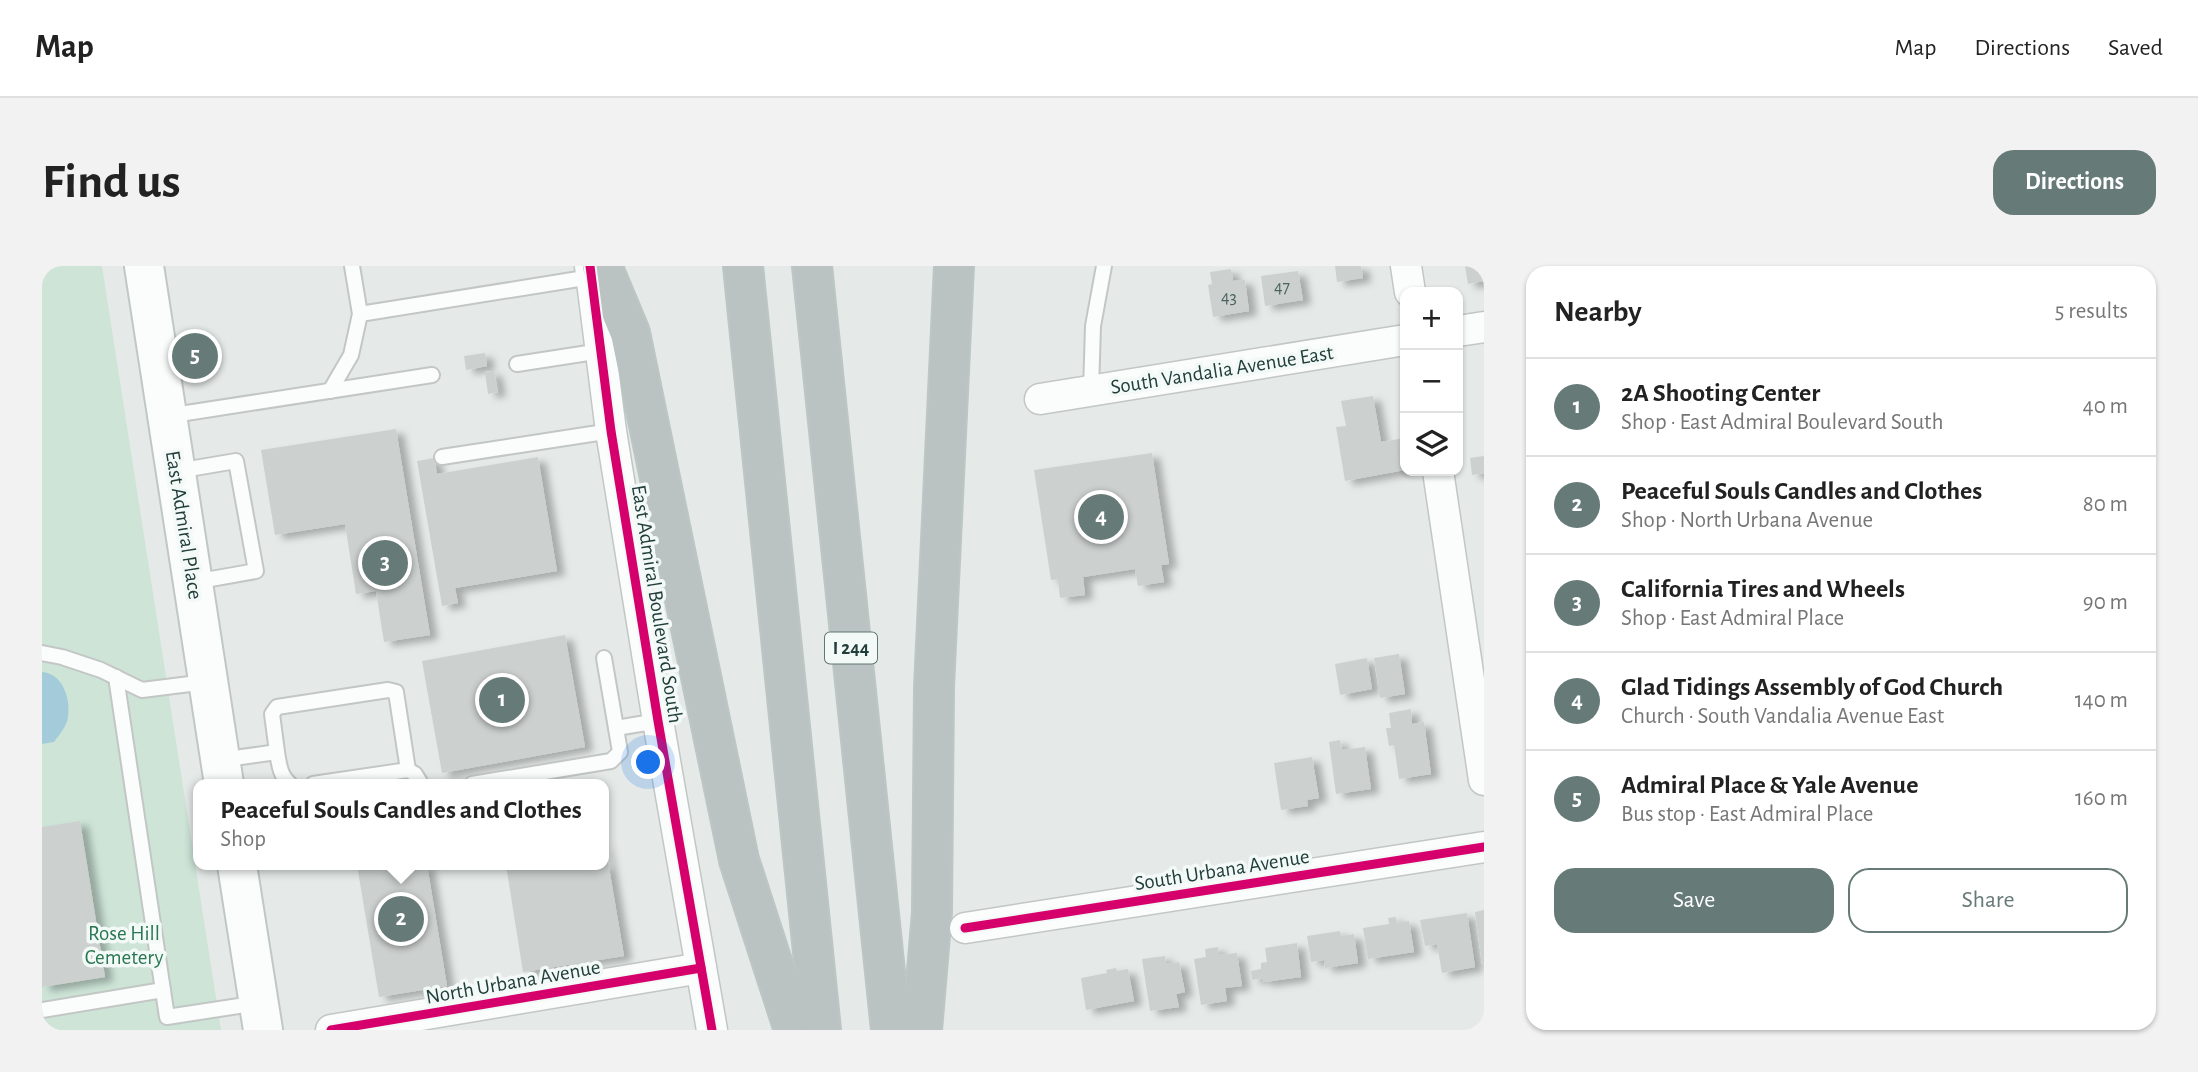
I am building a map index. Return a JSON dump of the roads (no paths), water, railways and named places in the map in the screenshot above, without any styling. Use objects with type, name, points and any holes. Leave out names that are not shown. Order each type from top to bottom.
[{"type":"highway","points":[[743,266],[821,1030]]},
{"type":"highway","name":"I 244","points":[[812,266],[891,1030]]},
{"type":"highway","points":[[922,1030],[932,912],[934,687],[954,266]]},
{"type":"highway","points":[[594,270],[630,333],[739,860],[794,1030]]},
{"type":"main road","name":"East Admiral Place","points":[[144,266],[222,772]]},
{"type":"main road","points":[[238,870],[261,1017]]},
{"type":"street","points":[[1406,266],[1409,287]]},
{"type":"street","name":"East Admiral Boulevard South","points":[[594,270],[611,431],[712,1030]]},
{"type":"street","points":[[1463,330],[1484,327]]},
{"type":"street","name":"South Vandalia Avenue East","points":[[1040,399],[1400,341]]},
{"type":"street","points":[[1438,476],[1484,780]]},
{"type":"street","name":"South Urbana Avenue","points":[[965,928],[1484,847]]},
{"type":"street","name":"North Urbana Avenue","points":[[331,1030],[701,968]]},
{"type":"lane","points":[[330,391],[351,355],[360,314],[352,266]]},
{"type":"lane","points":[[1091,391],[1093,326],[1104,266]]},
{"type":"lane","points":[[360,314],[594,270]]},
{"type":"lane","points":[[517,363],[601,351]]},
{"type":"lane","points":[[167,416],[432,375]]},
{"type":"lane","points":[[442,457],[611,431]]},
{"type":"lane","points":[[175,471],[236,461],[256,571],[192,583]]},
{"type":"lane","points":[[42,653],[62,657],[116,677],[142,690],[208,681]]},
{"type":"lane","points":[[502,779],[611,761],[620,752],[604,658]]},
{"type":"lane","points":[[116,677],[167,1017],[261,1017]]},
{"type":"lane","points":[[285,779],[280,770],[272,715],[277,708],[388,690],[396,692],[408,770]]},
{"type":"lane","points":[[616,728],[658,721]]},
{"type":"lane","points":[[222,772],[277,752]]},
{"type":"lane","points":[[347,779],[408,770],[418,779]]},
{"type":"lane","points":[[42,1010],[163,990]]},
{"type":"water","points":[[42,672],[49,673],[60,682],[69,710],[66,724],[54,742],[42,744]]},
{"type":"place","name":"Admiral Place & Yale Avenue","points":[[195,356]]},
{"type":"place","name":"Glad Tidings Assembly of God Church","points":[[1101,517]]},
{"type":"place","name":"California Tires and Wheels","points":[[385,563]]},
{"type":"place","name":"2A Shooting Center","points":[[502,700]]},
{"type":"place","name":"Peaceful Souls Candles and Clothes","points":[[401,919]]},
{"type":"park label","name":"Rose Hill Cemetery","points":[[124,945]]}]
